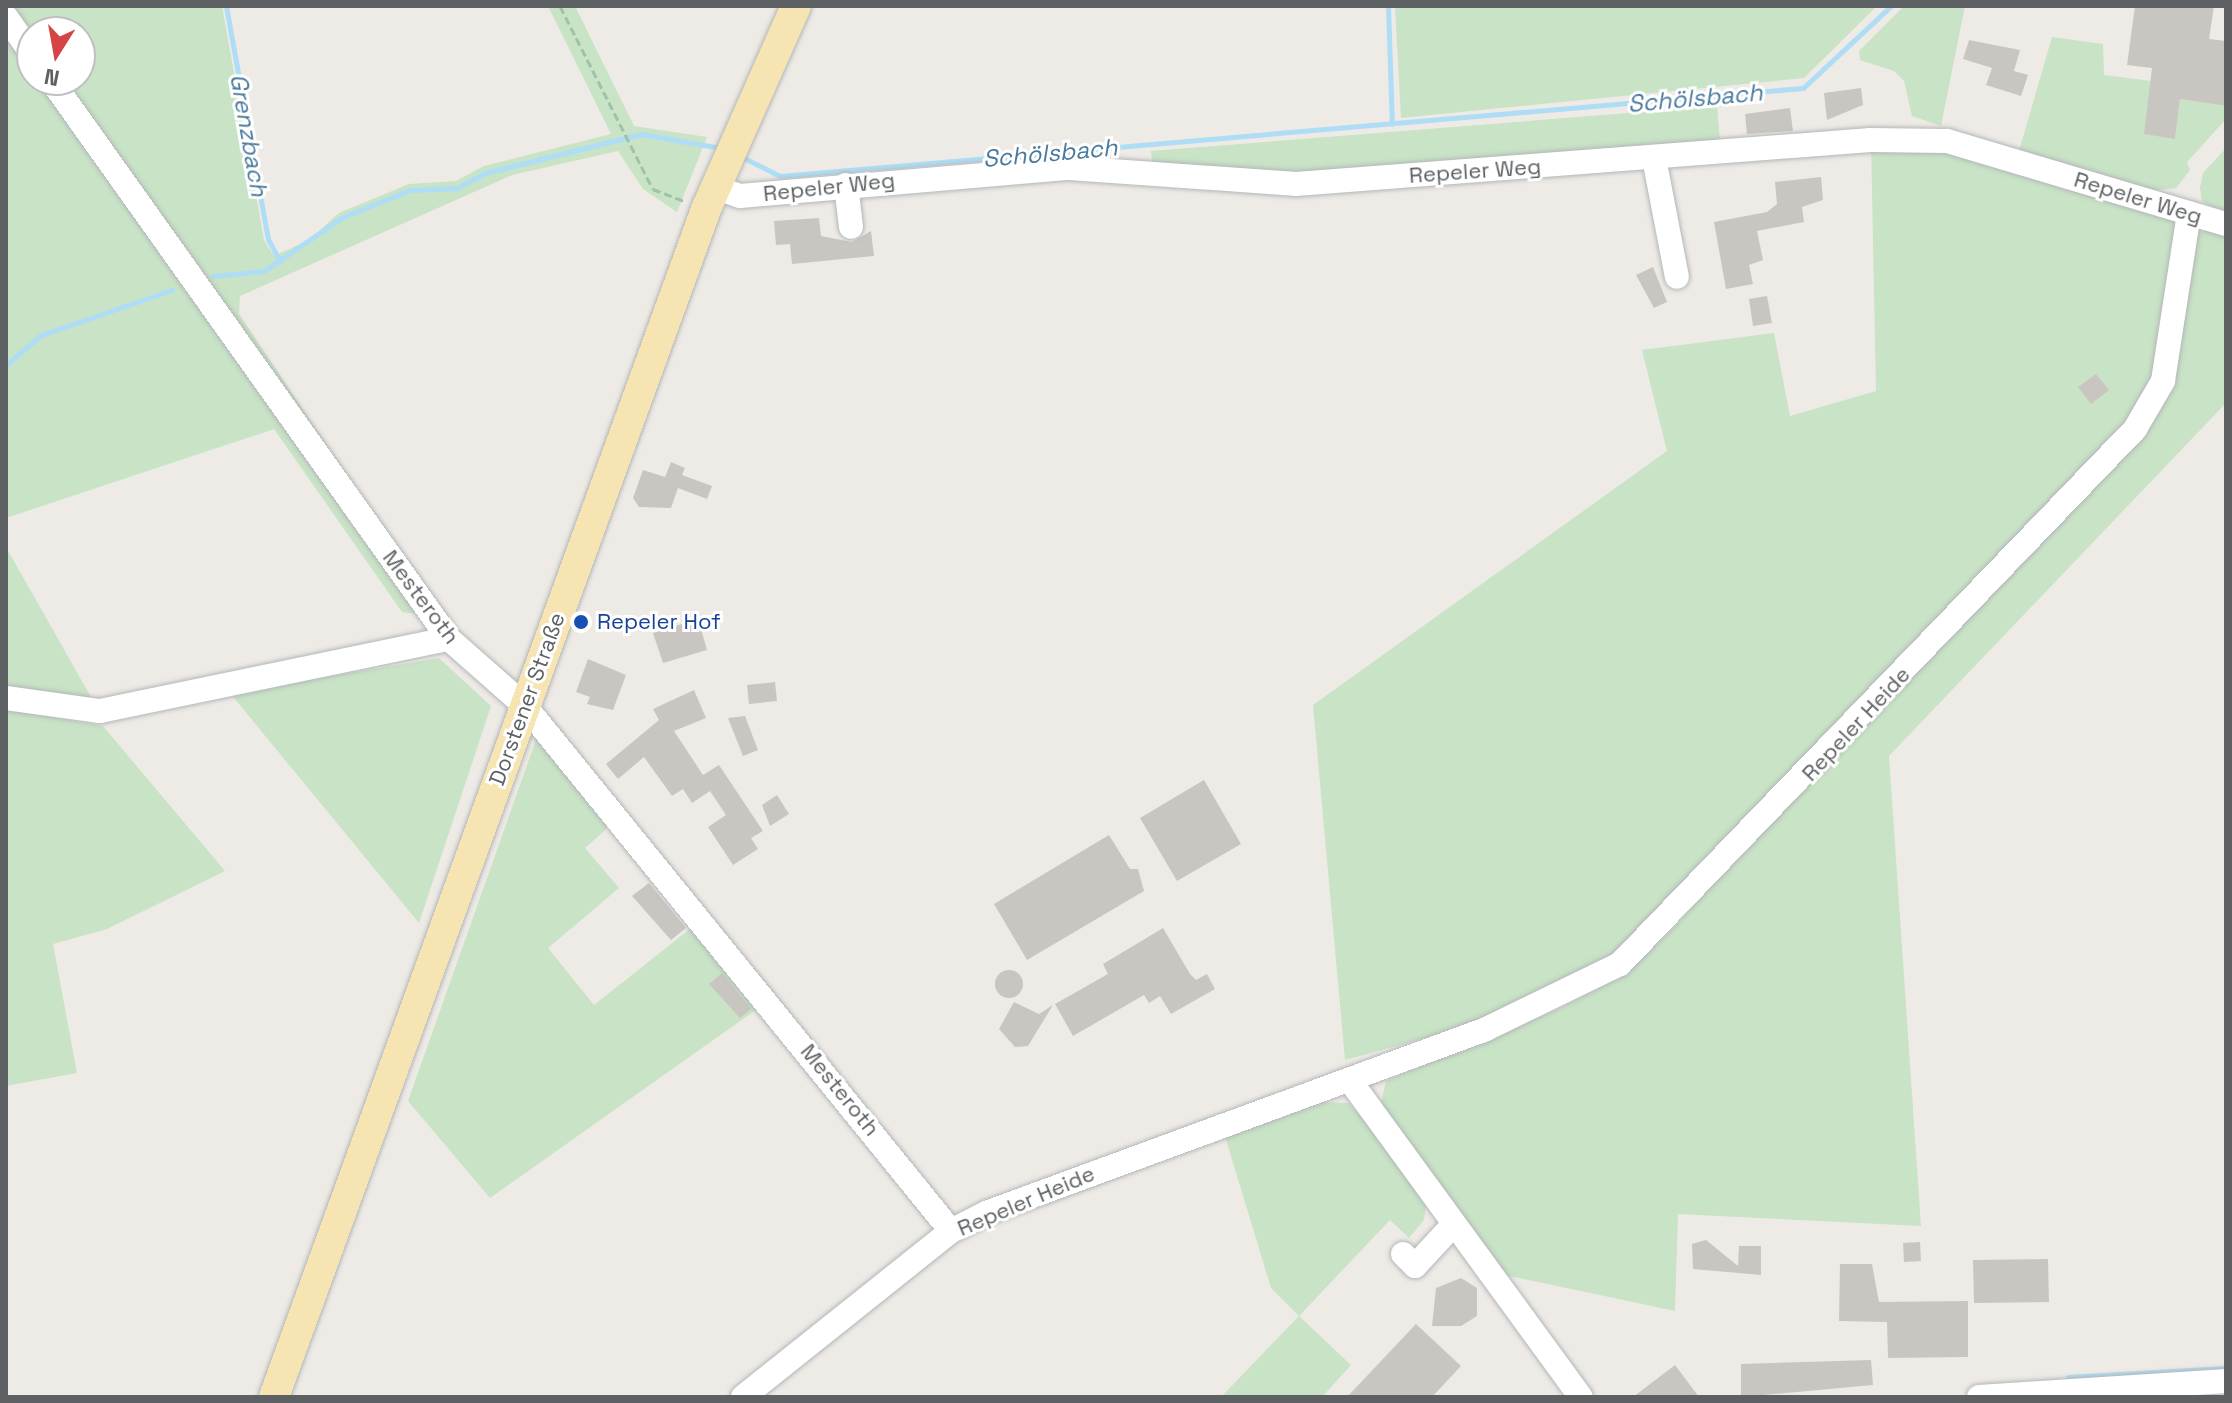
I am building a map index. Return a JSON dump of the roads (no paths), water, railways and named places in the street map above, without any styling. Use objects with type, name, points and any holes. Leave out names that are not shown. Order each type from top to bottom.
[{"type":"main road","name":"Dorstener Straße","points":[[274,1397],[721,175],[796,6]]},
{"type":"street","name":"Mesteroth","points":[[62,96],[449,639],[525,706],[951,1231]]},
{"type":"street","name":"Repeler Weg","points":[[721,175],[740,196],[1069,168],[1296,184],[1947,141],[2226,224]]},
{"type":"street","points":[[1654,158],[1677,277]]},
{"type":"street","points":[[846,185],[851,227]]},
{"type":"street","name":"Repeler Heide","points":[[743,1397],[951,1231],[1351,1082],[1578,990],[1658,932],[2135,429],[2166,370],[2189,213]]},
{"type":"street","points":[[6,698],[100,711],[449,639]]},
{"type":"street","points":[[1351,1082],[1581,1397]]},
{"type":"street","points":[[1403,1254],[1415,1266],[1454,1224]]},
{"type":"street","points":[[1979,1397],[2226,1381]]},
{"type":"waterway","name":"Grenzbach","points":[[226,6],[268,239],[280,262]]},
{"type":"waterway","points":[[1388,6],[1392,124]]},
{"type":"waterway","name":"Schölsbach","points":[[742,157],[780,176],[1803,88],[1891,6]]},
{"type":"waterway","name":"Schölsbach","points":[[213,276],[264,271],[341,218],[410,190],[457,188],[485,173],[641,134],[721,148]]},
{"type":"waterway","name":"Schölsbach","points":[[6,365],[41,335],[172,290]]},
{"type":"waterway","points":[[2068,1377],[2226,1368]]},
{"type":"place","name":"Repeler Hof","points":[[581,622]]}]
